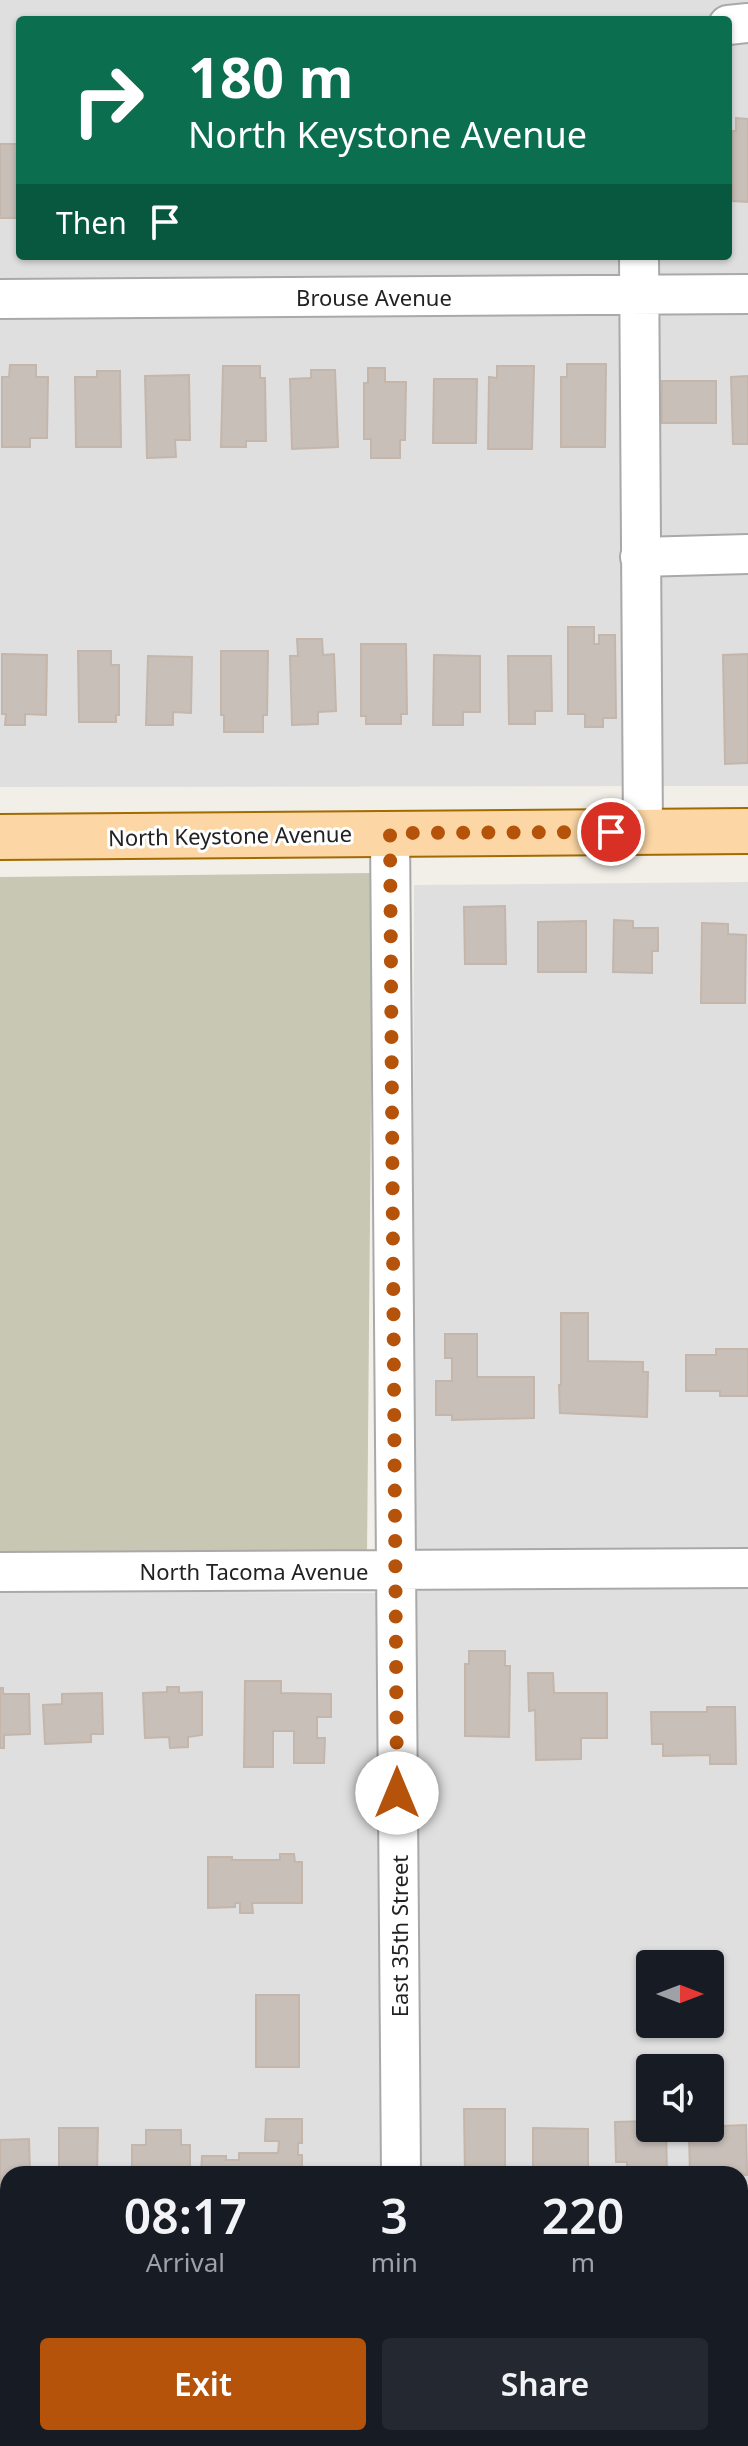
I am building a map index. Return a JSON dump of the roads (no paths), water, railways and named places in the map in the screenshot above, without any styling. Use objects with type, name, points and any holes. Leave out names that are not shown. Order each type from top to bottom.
[{"type":"main road","name":"North Keystone Avenue","points":[[0,837],[748,831]]},
{"type":"street","points":[[639,260],[643,832]]},
{"type":"street","name":"Brouse Avenue","points":[[0,299],[748,294]]},
{"type":"street","points":[[640,557],[748,554]]},
{"type":"street","name":"East 35th Street","points":[[390,833],[401,2166]]},
{"type":"street","name":"North Tacoma Avenue","points":[[0,1572],[748,1568]]}]
